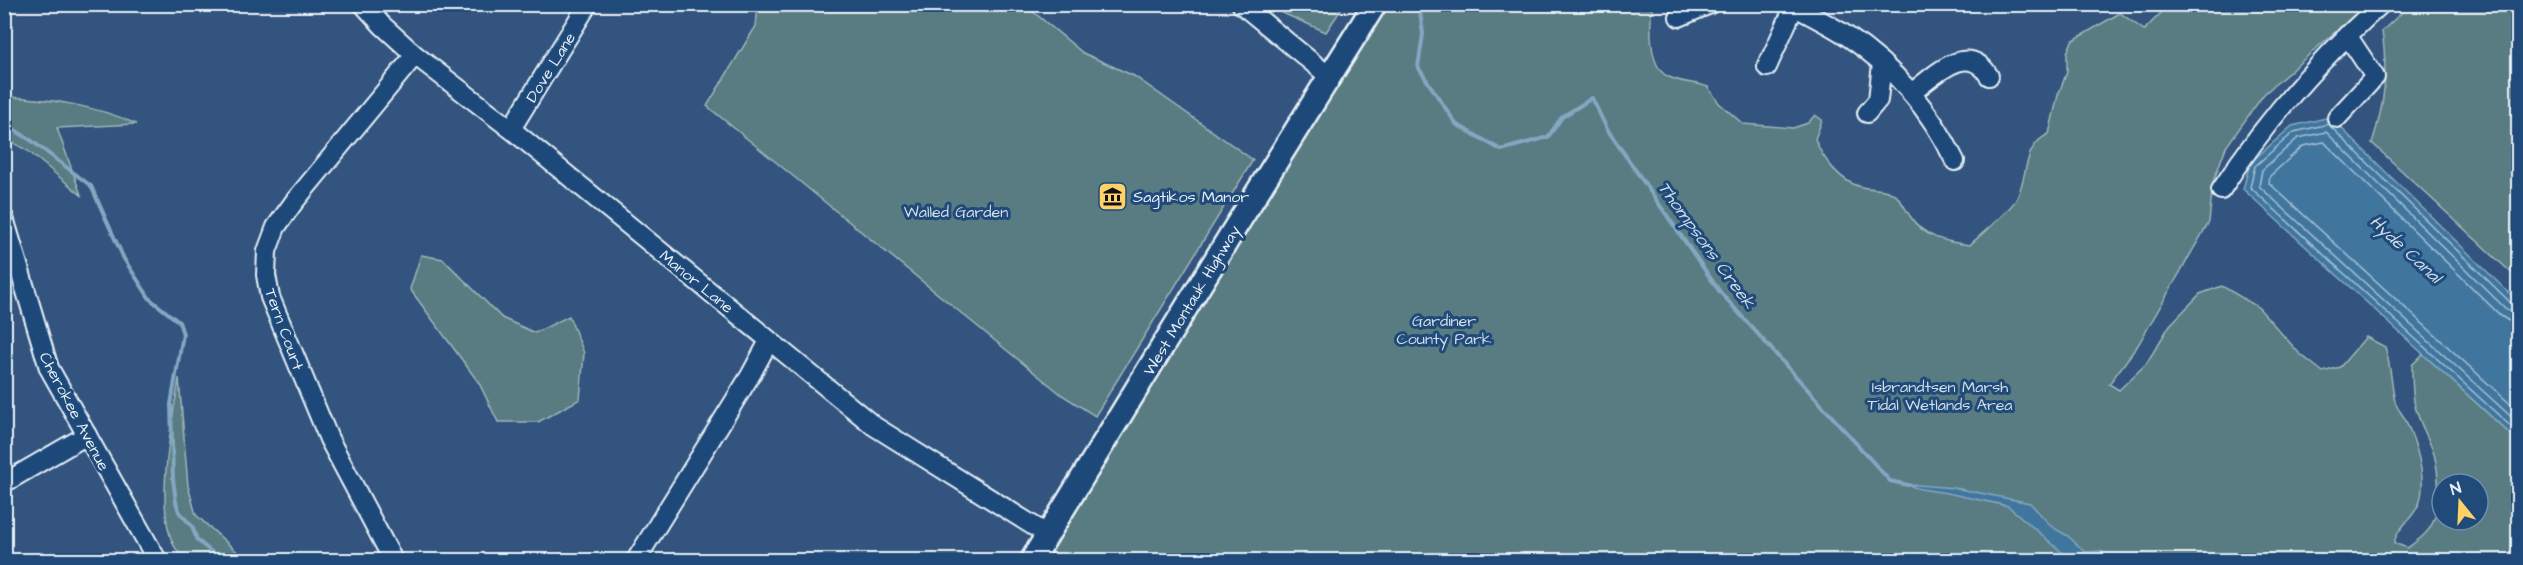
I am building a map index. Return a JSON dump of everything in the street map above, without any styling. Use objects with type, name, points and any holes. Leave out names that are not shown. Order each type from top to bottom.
[{"type":"main road","name":"West Montauk Highway","points":[[1032,561],[1233,231],[1375,4]]},
{"type":"street","name":"Manor Lane","points":[[363,4],[415,55],[511,129],[874,426],[1048,535]]},
{"type":"street","name":"Dove Lane","points":[[511,129],[588,4]]},
{"type":"street","points":[[1241,4],[1330,77]]},
{"type":"street","points":[[1679,18],[1710,4]]},
{"type":"street","points":[[2221,190],[2262,130],[2318,64],[2380,4]]},
{"type":"street","points":[[1767,67],[1792,6],[1848,36],[1882,63],[1911,93],[1941,133],[1955,161]]},
{"type":"street","points":[[2337,118],[2375,77],[2346,35]]},
{"type":"street","name":"Tern Court","points":[[393,561],[329,440],[270,297],[266,267],[267,250],[276,227],[415,55]]},
{"type":"street","points":[[1911,93],[1950,65],[1963,59],[1976,62],[1984,67],[1989,76]]},
{"type":"street","points":[[1867,113],[1878,100],[1882,63]]},
{"type":"street","name":"Cherokee Avenue","points":[[4,218],[49,368],[157,561]]},
{"type":"street","points":[[636,561],[750,376],[769,341]]},
{"type":"street","points":[[4,483],[87,435]]},
{"type":"green space","points":[[1264,4],[1344,5],[1326,32]]},
{"type":"green space","points":[[1568,4],[1576,7],[1652,5],[1653,54],[1661,71],[1667,76],[1708,87],[1719,103],[1743,124],[1793,128],[1808,123],[1815,115],[1822,120],[1815,139],[1822,154],[1840,175],[1854,185],[1886,190],[1894,194],[1916,223],[1936,238],[1970,245],[2014,203],[2030,153],[2041,139],[2049,134],[2058,95],[2067,72],[2067,53],[2072,41],[2120,13],[2144,30],[2169,5],[2366,5],[2264,94],[2226,147],[2213,182],[2209,222],[2138,345],[2109,384],[2119,390],[2146,364],[2170,325],[2200,294],[2222,286],[2258,307],[2299,353],[2323,372],[2340,367],[2366,337],[2385,347],[2396,404],[2410,430],[2421,471],[2422,491],[2418,507],[2399,532],[2394,543],[2407,548],[2422,537],[2430,527],[2430,532],[2490,532],[2490,472],[2437,472],[2434,454],[2415,406],[2412,365],[2423,354],[2507,431],[2518,415],[2518,560],[1032,560],[1372,5]]},
{"type":"green space","name":"Sagtikos Manor","points":[[758,5],[1025,5],[1083,53],[1134,76],[1253,160],[1095,416],[1062,395],[707,106],[756,26]]},
{"type":"green space","points":[[2410,5],[2518,5],[2518,279],[2372,143],[2380,115],[2384,88],[2385,61],[2382,31]]},
{"type":"green space","points":[[5,97],[72,104],[105,112],[136,124],[57,128],[81,195],[28,151],[5,138]]},
{"type":"green space","points":[[421,255],[443,259],[502,318],[535,333],[569,316],[584,353],[580,399],[538,422],[498,422],[479,383],[410,289]]},
{"type":"green space","points":[[179,378],[188,486],[196,515],[246,560],[191,561],[186,559],[174,546],[168,526],[165,502],[168,447]]},
{"type":"water","name":"Hyde Canal","points":[[2330,117],[2518,302],[2518,441],[2243,189],[2250,163],[2292,126]]},
{"type":"water","points":[[1905,484],[1955,488],[2030,503],[2052,527],[2068,536],[2085,552],[2101,551],[2109,560],[2071,560],[2008,506]]},
{"type":"waterway","name":"Thompsons Creek","points":[[1419,4],[1423,34],[1418,67],[1456,124],[1501,150],[1548,137],[1562,117],[1592,98],[1607,129],[1720,292],[1890,481],[1908,485]]},
{"type":"waterway","points":[[4,123],[32,141],[91,186],[124,259],[150,299],[179,322],[183,334],[171,404],[173,479],[176,502],[179,512],[192,526],[197,540],[221,560]]},
{"type":"place","name":"Sagtikos Manor","points":[[1112,196]]},
{"type":"park label","name":"Walled Garden","points":[[956,211]]},
{"type":"park label","name":"Gardiner County Park","points":[[1444,329]]},
{"type":"park label","name":"Isbrandtsen Marsh Tidal Wetlands Area","points":[[1940,395]]}]
